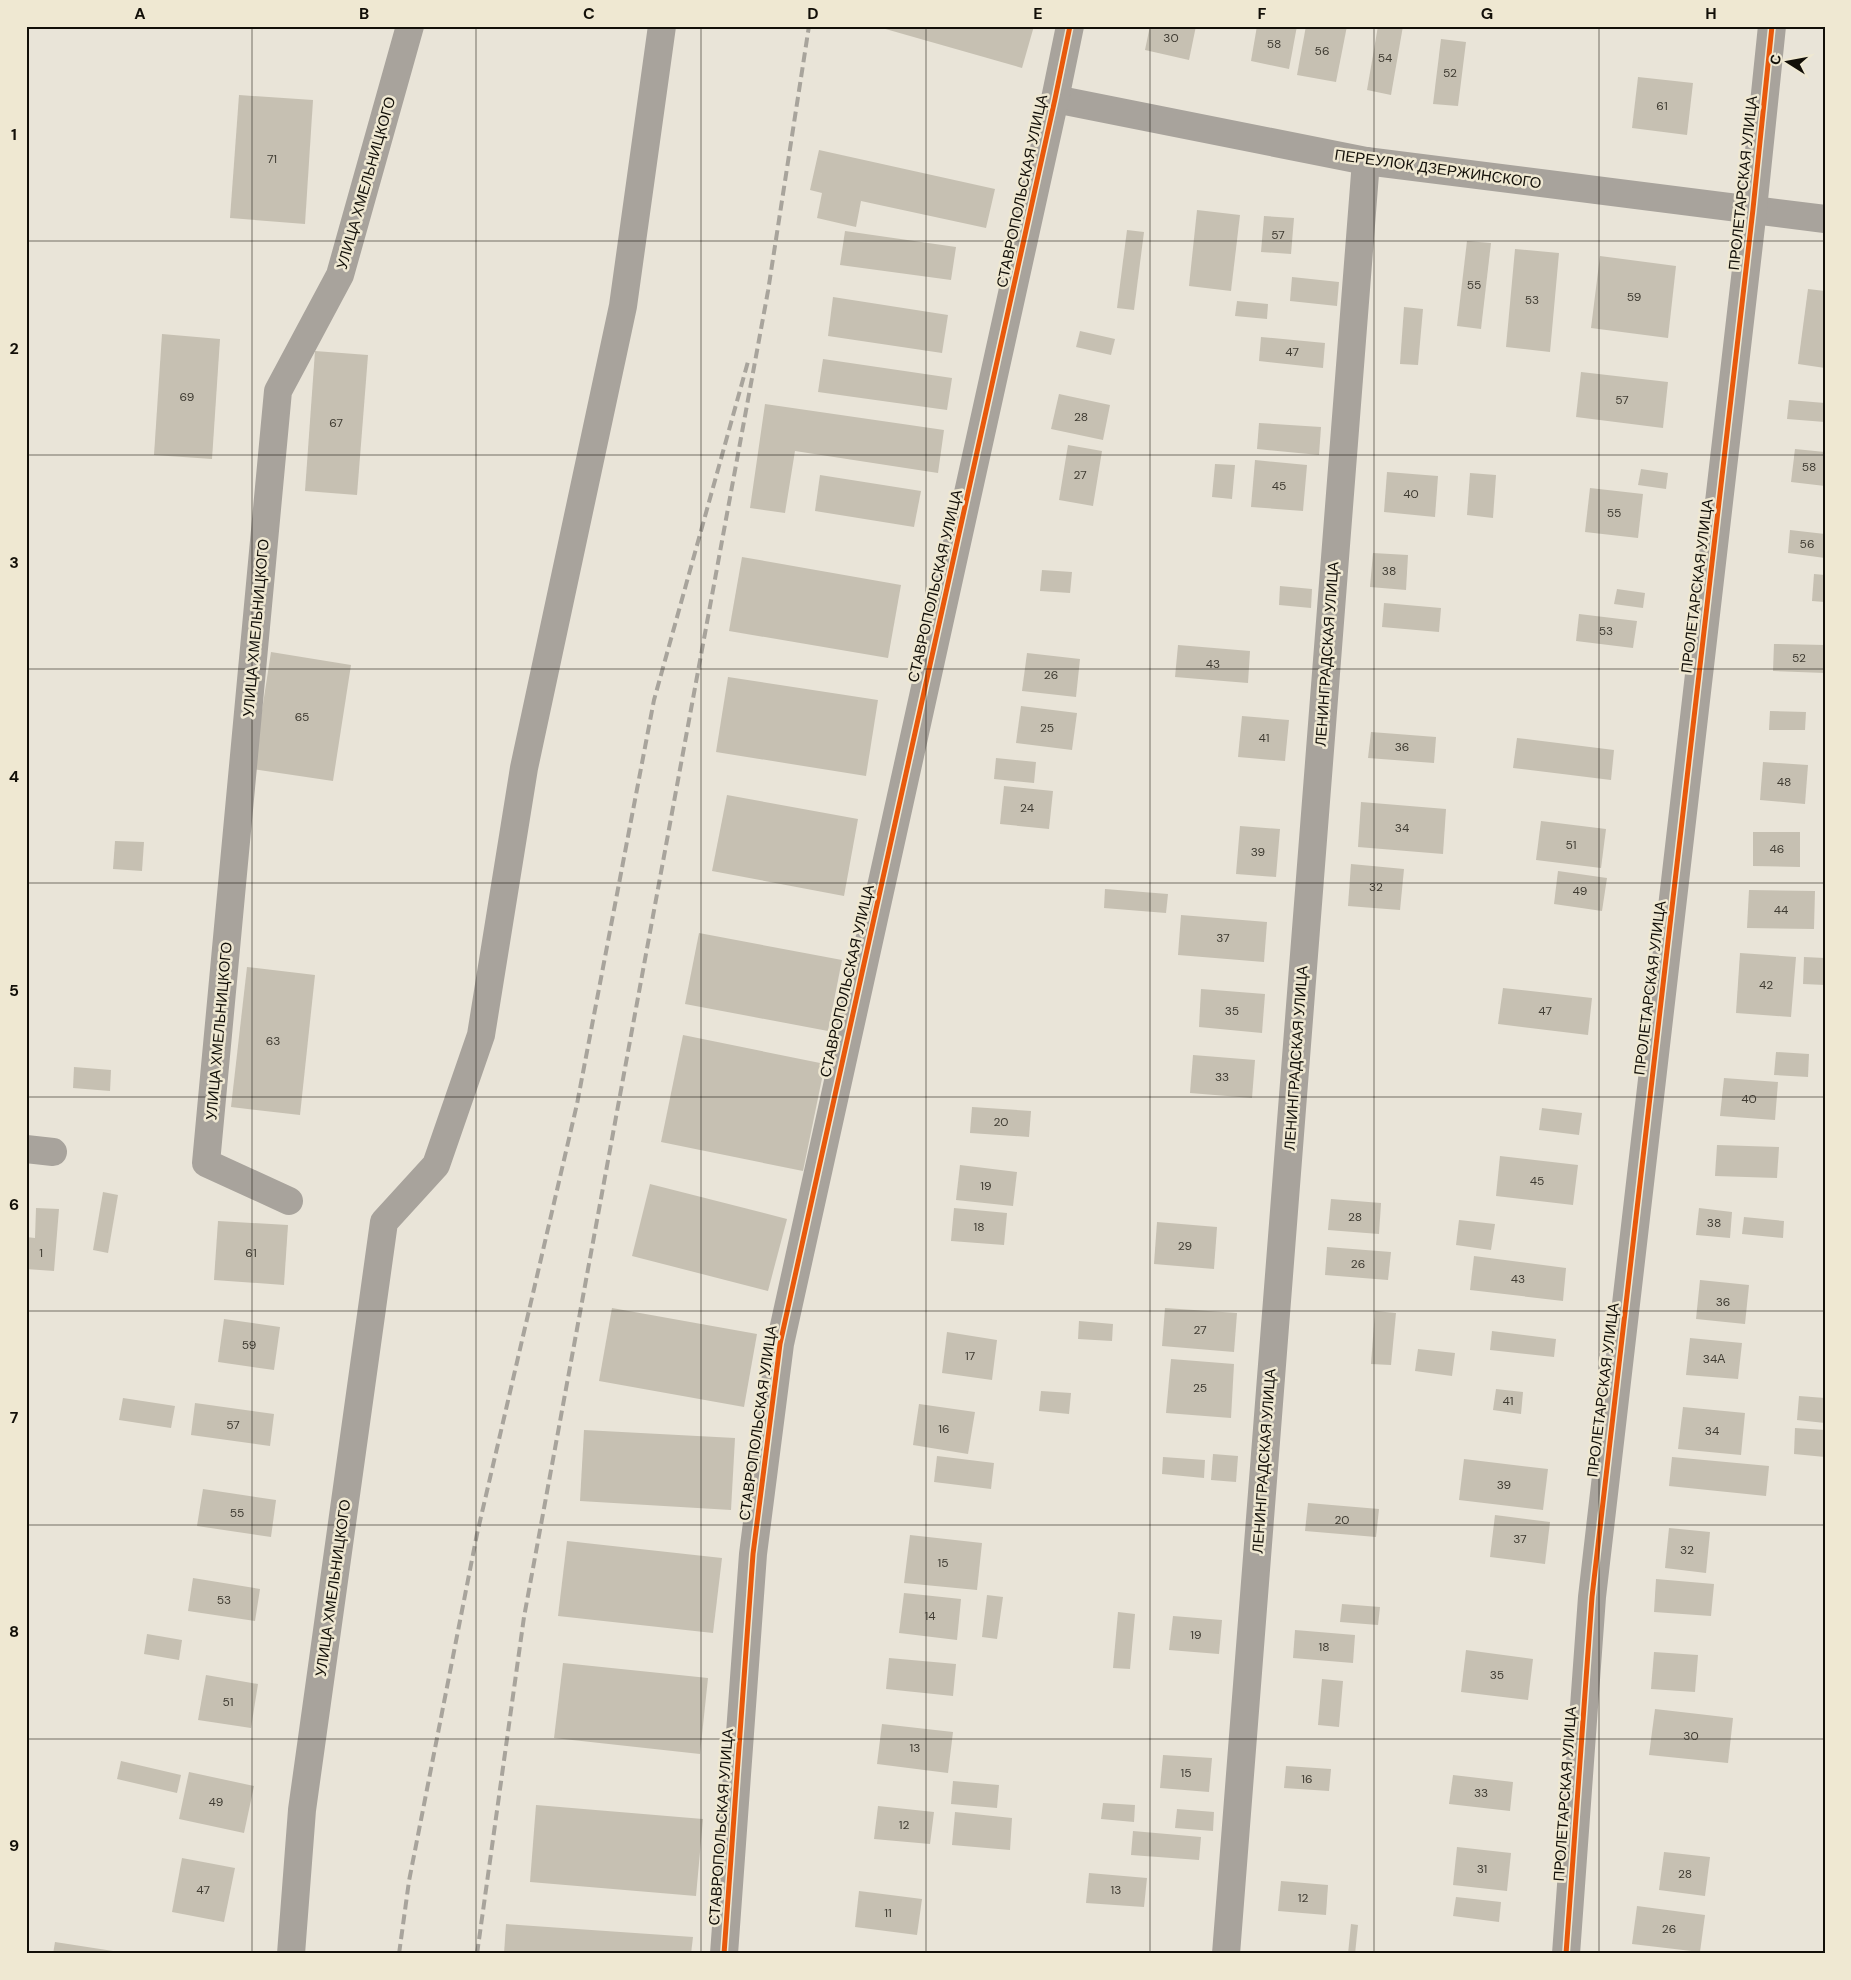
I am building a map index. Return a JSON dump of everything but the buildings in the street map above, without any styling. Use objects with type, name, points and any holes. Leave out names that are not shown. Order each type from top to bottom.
[{"type":"street","name":"УЛИЦА ХМЕЛЬНИЦКОГО","points":[[289,1200],[206,1163],[278,391],[340,275],[410,26]]},
{"type":"street","name":"УЛИЦА ХМЕЛЬНИЦКОГО","points":[[291,1954],[302,1810],[384,1222],[436,1165],[481,1035],[524,768],[623,306],[662,26]]},
{"type":"street","name":"СТАВРОПОЛЬСКАЯ УЛИЦА","points":[[724,1954],[753,1554],[780,1344],[1056,99],[1070,26]]},
{"type":"street","name":"ПРОЛЕТАРСКАЯ УЛИЦА","points":[[1566,1954],[1592,1597],[1753,209],[1772,26]]},
{"type":"street","name":"ПЕРЕУЛОК ДЗЕРЖИНСКОГО","points":[[1056,99],[1366,162],[1825,218]]},
{"type":"street","name":"ЛЕНИНГРАДСКАЯ УЛИЦА","points":[[1226,1954],[1366,162]]},
{"type":"street","points":[[26,1149],[53,1152]]},
{"type":"railway","points":[[477,1954],[524,1617],[768,291],[809,26]]},
{"type":"railway","points":[[399,1954],[409,1881],[477,1534],[577,1104],[654,700],[749,358]]},
{"type":"cycle path","points":[[724,1954],[753,1554],[780,1344],[1070,26]]},
{"type":"cycle path","points":[[1566,1954],[1592,1597],[1753,209],[1772,26]]}]
